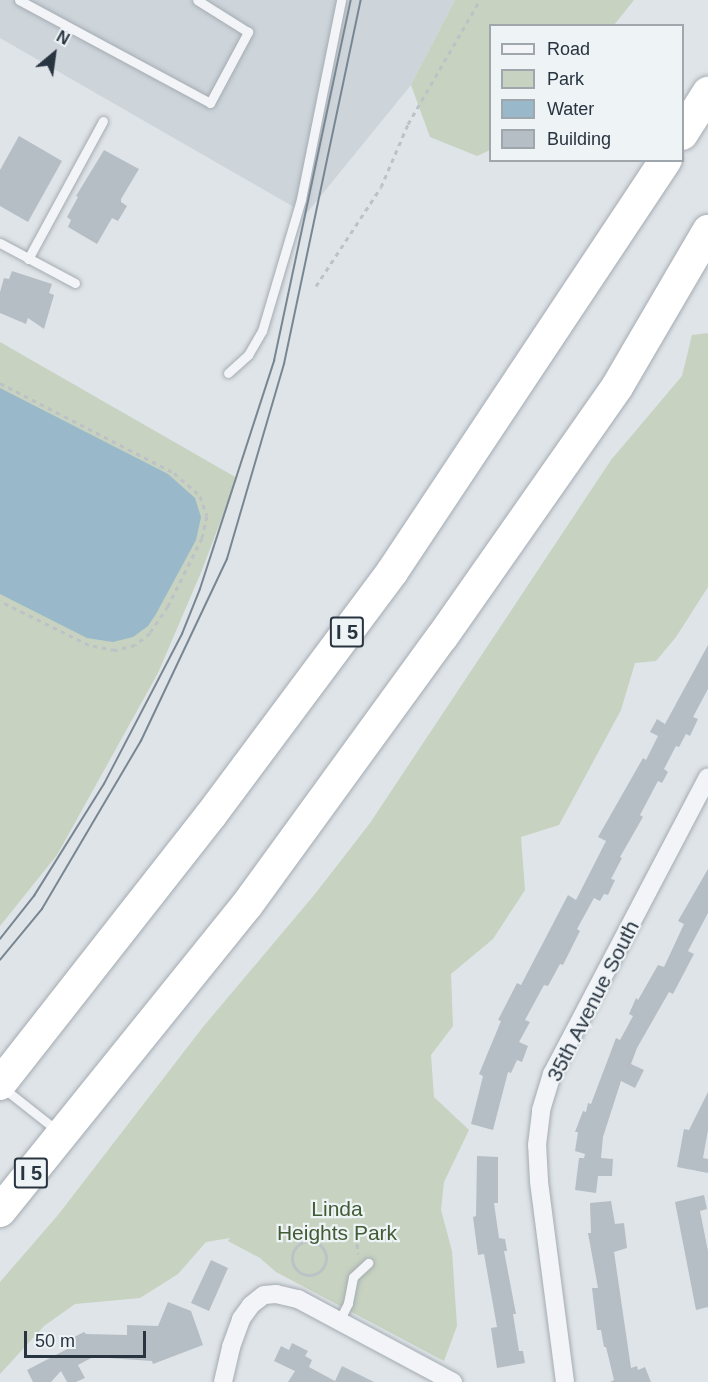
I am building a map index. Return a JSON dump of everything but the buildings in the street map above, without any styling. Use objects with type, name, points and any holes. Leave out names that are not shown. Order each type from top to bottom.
[{"type":"highway","points":[[684,131],[708,93]]},
{"type":"highway","name":"I 5","points":[[0,1085],[211,815],[392,572],[665,162]]},
{"type":"highway","name":"I 5","points":[[0,1211],[247,905],[442,637],[617,387],[708,231]]},
{"type":"street","name":"35th Avenue South","points":[[565,1382],[538,1181],[537,1145],[541,1110],[552,1074],[708,777]]},
{"type":"street","points":[[223,1382],[231,1347],[241,1319],[251,1305],[264,1295],[276,1293],[290,1296],[453,1382]]},
{"type":"lane","points":[[19,0],[210,103],[248,32],[197,0]]},
{"type":"lane","points":[[228,373],[248,355],[262,331],[301,199],[340,0]]},
{"type":"lane","points":[[28,259],[104,121]]},
{"type":"lane","points":[[0,243],[75,283]]},
{"type":"lane","points":[[0,1085],[62,1134]]},
{"type":"lane","points":[[339,1321],[348,1303],[353,1277],[363,1261]]},
{"type":"path","points":[[316,286],[381,187],[408,124],[480,0]]},
{"type":"path","points":[[0,383],[174,473],[200,496],[207,516],[202,538],[168,606],[150,633],[135,645],[115,650],[89,645],[0,601]]},
{"type":"path","points":[[356,1235],[363,1261]]},
{"type":"path","points":[[303,1242],[317,1243],[326,1254],[322,1268],[310,1275],[301,1273],[292,1262],[295,1248],[303,1242]]},
{"type":"shaded area","points":[[0,0],[455,0],[411,85],[306,214],[0,38]]},
{"type":"green space","points":[[455,0],[634,0],[615,24],[489,24],[489,150],[477,156],[430,137],[411,85]]},
{"type":"green space","name":"Linda Heights Park","points":[[708,333],[708,587],[676,637],[656,661],[635,663],[621,710],[559,825],[521,837],[525,890],[493,939],[451,974],[453,1026],[431,1055],[434,1097],[469,1130],[444,1182],[441,1210],[452,1251],[457,1326],[444,1361],[276,1272],[260,1258],[228,1241],[230,1238],[206,1242],[178,1274],[140,1298],[75,1304],[44,1326],[0,1374],[0,1282],[58,1215],[203,1027],[315,894],[370,823],[611,460],[682,376],[692,335]]},
{"type":"green space","points":[[0,342],[237,478],[202,570],[158,673],[57,855],[0,926]]},
{"type":"water","points":[[0,388],[168,474],[195,498],[201,517],[196,540],[156,614],[148,626],[133,637],[113,642],[87,638],[0,594]]},
{"type":"tram line","points":[[0,939],[34,896],[104,784],[182,634],[200,589],[274,361],[351,0]]},
{"type":"tram line","points":[[0,960],[42,909],[141,741],[227,559],[284,364],[361,0]]}]
